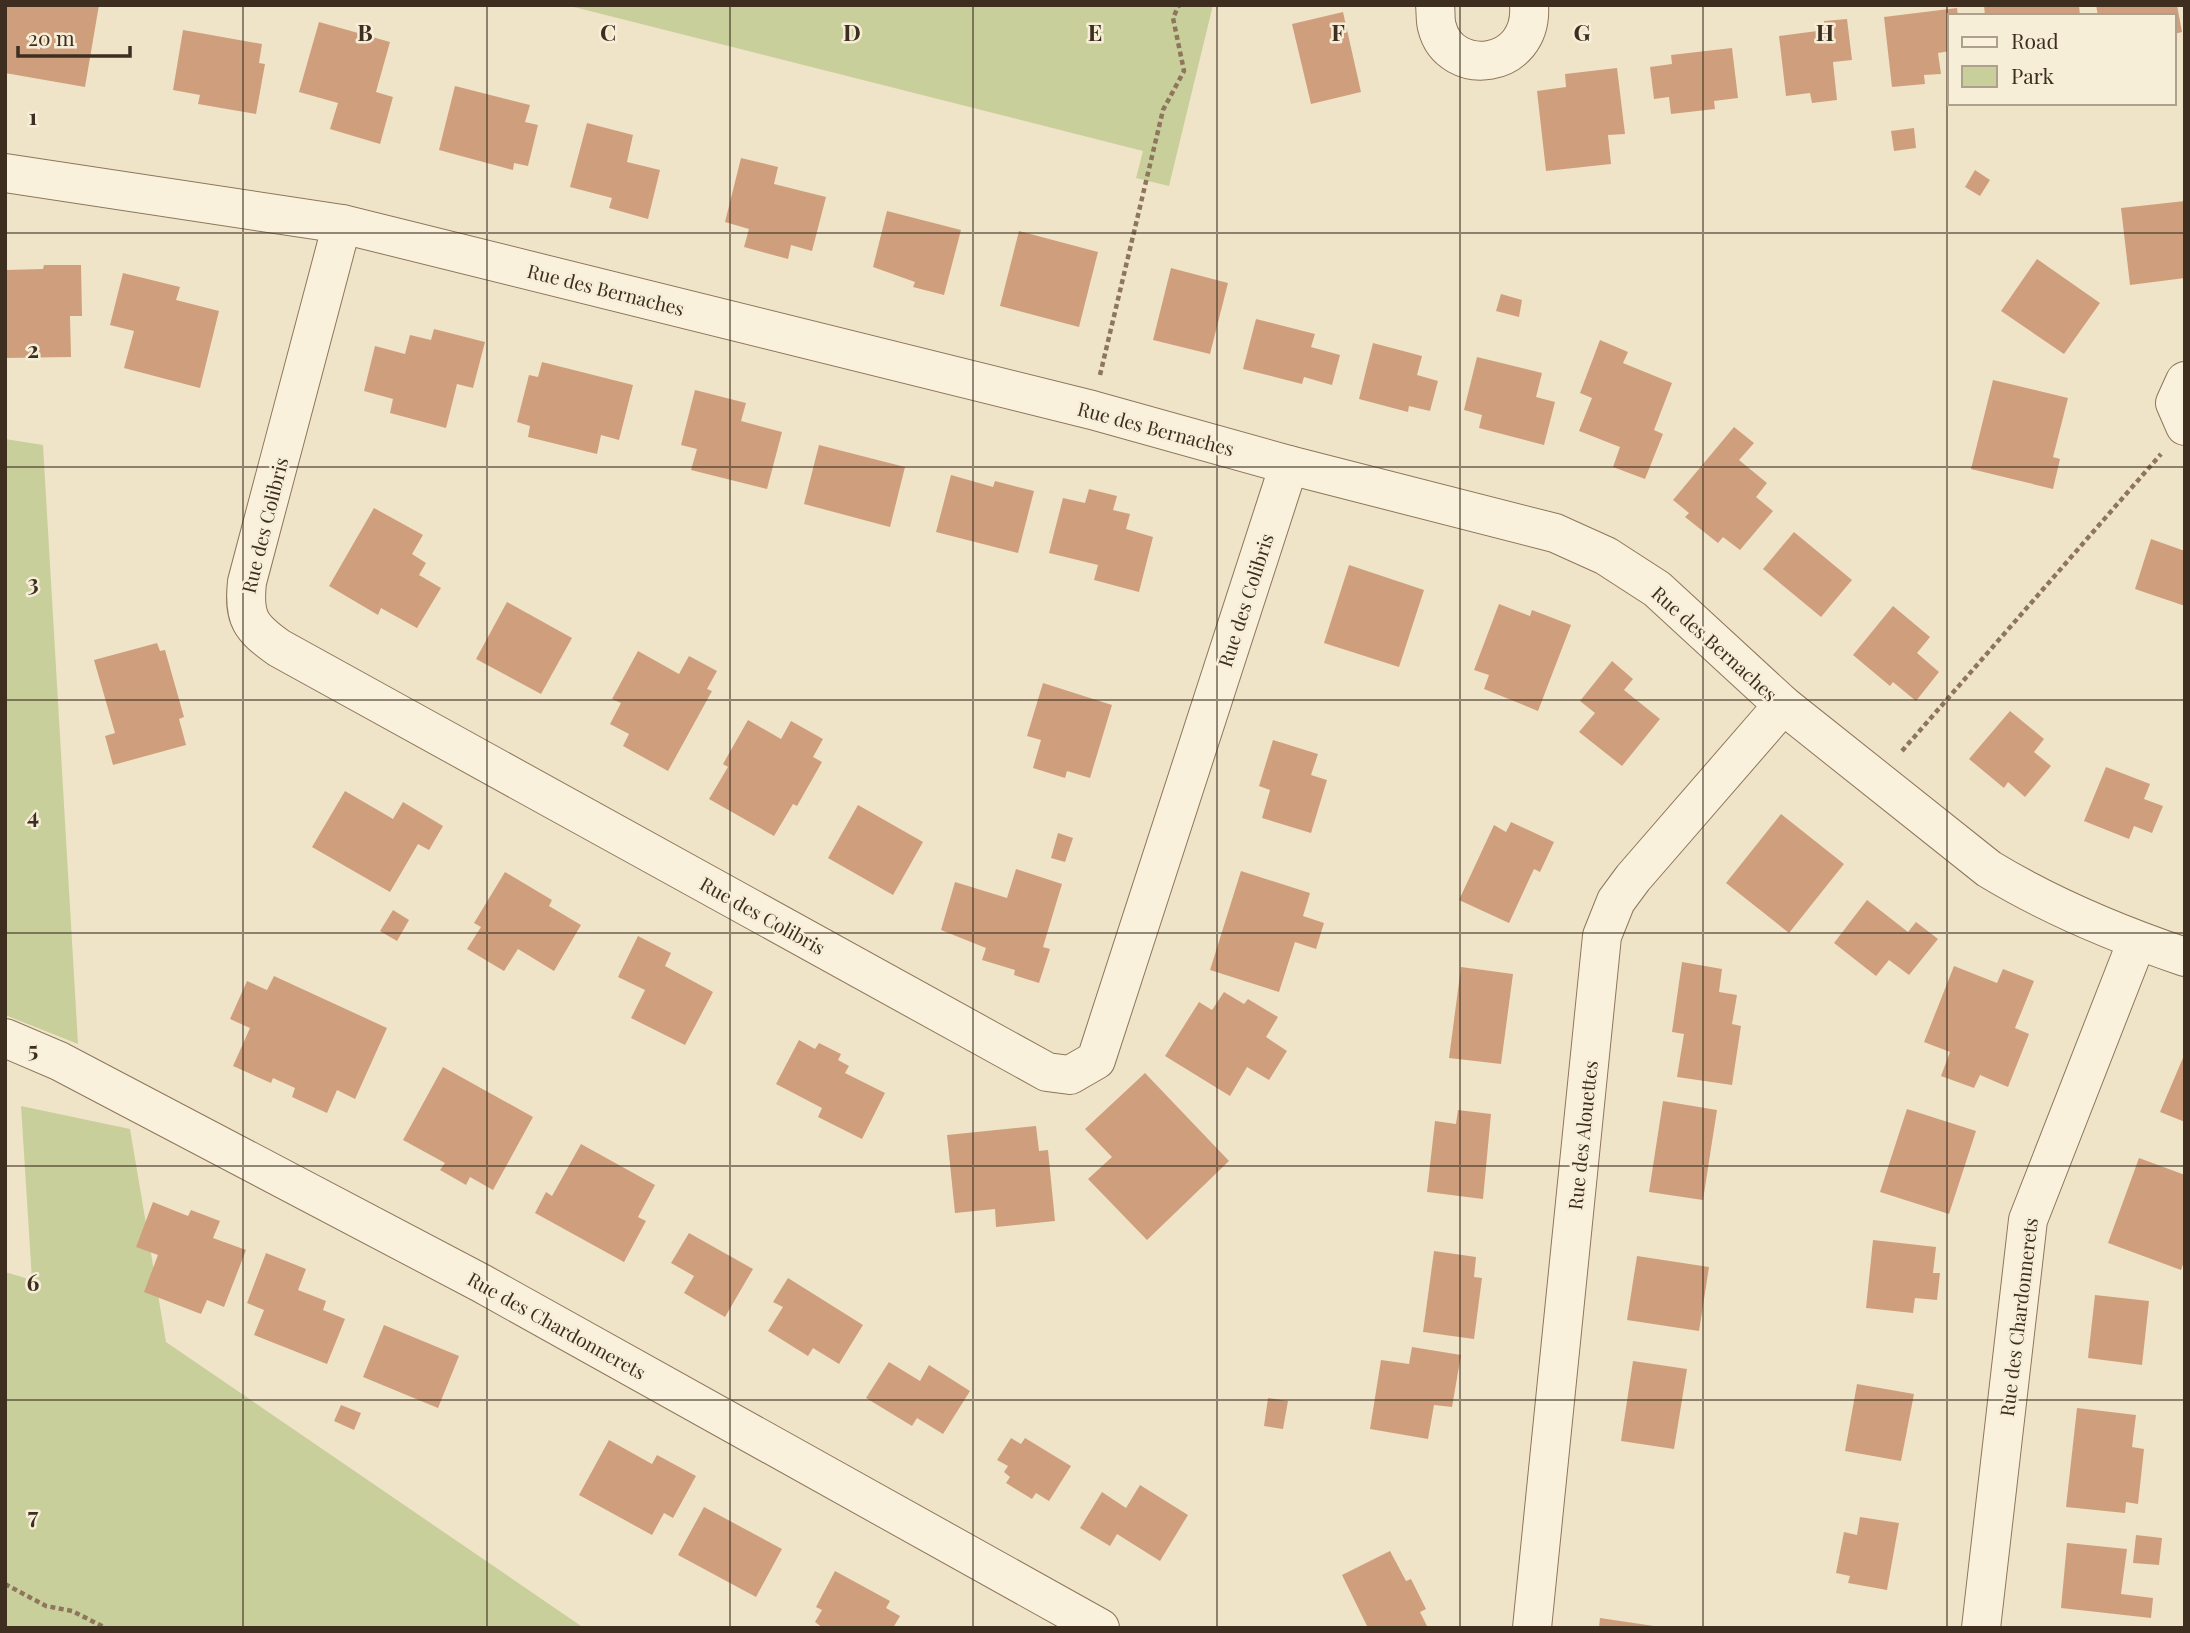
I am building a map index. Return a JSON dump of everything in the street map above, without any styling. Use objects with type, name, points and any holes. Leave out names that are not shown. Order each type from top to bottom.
[{"type":"street","points":[[1435,5],[1437,29],[1451,50],[1474,61],[1499,59],[1520,45],[1531,22],[1530,5]]},
{"type":"street","name":"Rue des Bernaches","points":[[5,173],[342,224],[1092,410],[1289,465],[1555,533],[1606,556],[1657,589],[1783,705],[1989,869],[2025,891],[2137,941],[2185,957]]},
{"type":"street","name":"Rue des Colibris","points":[[342,224],[247,582],[244,607],[255,631],[279,648],[1046,1072],[1070,1075],[1096,1060],[1289,465]]},
{"type":"street","points":[[2176,437],[2175,403],[2185,381]]},
{"type":"street","name":"Rue des Alouettes","points":[[1532,1628],[1602,936],[1616,901],[1633,878],[1783,705]]},
{"type":"street","name":"Rue des Chardonnerets","points":[[1982,1628],[2028,1220],[2137,941]]},
{"type":"street","name":"Rue des Chardonnerets","points":[[5,1038],[59,1061],[481,1283],[1100,1628]]},
{"type":"path","points":[[1092,410],[1163,110],[1184,71],[1173,18],[1179,5]]},
{"type":"path","points":[[1876,781],[2176,437]]},
{"type":"path","points":[[5,1584],[46,1606],[72,1611],[106,1628]]},
{"type":"green space","points":[[566,5],[1213,5],[1169,186],[1136,178],[1143,151]]},
{"type":"green space","points":[[5,439],[43,445],[78,1044],[5,1015]]},
{"type":"green space","points":[[21,1106],[130,1129],[166,1342],[584,1628],[5,1628],[5,1272],[32,1280]]},
{"type":"building","points":[[5,5],[99,5],[85,87],[5,73]]},
{"type":"building","points":[[1984,5],[2079,5],[2080,14],[1985,14]]},
{"type":"building","points":[[2096,5],[2177,5],[2182,32],[2176,34],[2176,14],[2098,14]]},
{"type":"building","points":[[1957,8],[1958,14],[1948,14],[1948,51],[1938,53],[1941,74],[1924,75],[1925,84],[1892,87],[1884,17]]},
{"type":"building","points":[[1343,12],[1361,92],[1311,104],[1292,24]]},
{"type":"building","points":[[1847,19],[1852,60],[1833,62],[1837,100],[1812,103],[1810,93],[1786,96],[1779,36],[1825,30],[1824,21]]},
{"type":"building","points":[[319,22],[390,42],[376,92],[393,97],[380,144],[330,129],[338,103],[299,92]]},
{"type":"building","points":[[183,30],[262,44],[259,63],[265,64],[256,114],[198,104],[200,95],[173,90]]},
{"type":"building","points":[[1732,48],[1738,98],[1714,101],[1715,109],[1671,114],[1669,97],[1654,99],[1650,67],[1672,64],[1671,55]]},
{"type":"building","points":[[1617,68],[1625,134],[1608,135],[1611,164],[1546,171],[1537,91],[1566,87],[1565,74]]},
{"type":"building","points":[[455,86],[530,105],[525,122],[538,125],[528,166],[514,163],[513,170],[439,150]]},
{"type":"building","points":[[587,123],[633,135],[627,162],[660,170],[648,219],[609,208],[612,198],[570,187]]},
{"type":"building","points":[[1914,128],[1916,148],[1894,151],[1891,131]]},
{"type":"building","points":[[741,158],[778,167],[774,184],[826,197],[812,251],[791,245],[788,259],[744,247],[749,229],[725,222]]},
{"type":"building","points":[[1975,170],[1990,180],[1980,196],[1965,187]]},
{"type":"building","points":[[2185,201],[2185,278],[2130,285],[2121,208]]},
{"type":"building","points":[[887,211],[961,230],[944,295],[913,287],[915,282],[873,267]]},
{"type":"building","points":[[1019,231],[1098,252],[1079,327],[1000,306]]},
{"type":"building","points":[[2037,259],[2100,303],[2064,354],[2001,311]]},
{"type":"building","points":[[44,265],[81,265],[82,316],[70,316],[71,357],[5,358],[5,270],[43,269]]},
{"type":"building","points":[[1171,268],[1228,283],[1210,354],[1153,340]]},
{"type":"building","points":[[123,273],[180,287],[176,300],[219,311],[200,388],[124,368],[134,331],[110,325]]},
{"type":"building","points":[[1501,294],[1522,300],[1519,317],[1496,311]]},
{"type":"building","points":[[1256,319],[1315,334],[1311,347],[1340,355],[1332,385],[1304,377],[1302,384],[1243,369]]},
{"type":"building","points":[[434,329],[485,342],[473,388],[457,384],[446,428],[390,413],[393,399],[364,391],[375,346],[405,354],[410,335],[431,340]]},
{"type":"building","points":[[1600,340],[1628,352],[1623,363],[1672,383],[1654,430],[1663,434],[1645,479],[1613,467],[1620,447],[1579,431],[1592,398],[1580,393]]},
{"type":"building","points":[[1373,343],[1422,356],[1417,375],[1438,381],[1430,411],[1409,406],[1408,412],[1359,399]]},
{"type":"building","points":[[1477,357],[1542,373],[1536,397],[1555,402],[1544,445],[1479,428],[1482,415],[1464,410]]},
{"type":"building","points":[[542,362],[633,385],[619,440],[601,435],[597,454],[528,437],[530,426],[517,422],[529,375],[538,377]]},
{"type":"building","points":[[1993,380],[2068,398],[2053,457],[2060,459],[2053,489],[1971,469]]},
{"type":"building","points":[[695,390],[746,403],[741,421],[782,432],[767,489],[691,470],[697,449],[681,445]]},
{"type":"building","points":[[1734,427],[1754,443],[1739,460],[1767,483],[1756,497],[1773,511],[1740,550],[1723,537],[1718,543],[1685,517],[1689,513],[1673,500]]},
{"type":"building","points":[[819,445],[905,467],[890,527],[804,504]]},
{"type":"building","points":[[951,475],[993,487],[995,481],[1034,491],[1018,553],[936,532]]},
{"type":"building","points":[[1089,489],[1117,496],[1113,510],[1130,514],[1126,529],[1153,537],[1139,592],[1094,580],[1098,565],[1049,553],[1063,498],[1085,503]]},
{"type":"building","points":[[374,508],[423,535],[412,554],[426,563],[419,575],[441,588],[417,628],[381,608],[378,615],[329,586]]},
{"type":"building","points":[[1794,532],[1852,580],[1821,617],[1763,569]]},
{"type":"building","points":[[2151,539],[2185,551],[2185,606],[2135,589]]},
{"type":"building","points":[[1349,565],[1424,590],[1399,667],[1324,643]]},
{"type":"building","points":[[507,602],[572,638],[541,694],[476,659]]},
{"type":"building","points":[[1499,604],[1530,616],[1532,610],[1571,625],[1538,711],[1484,689],[1489,675],[1474,670]]},
{"type":"building","points":[[1893,606],[1930,637],[1917,653],[1939,672],[1916,701],[1893,682],[1890,686],[1853,655]]},
{"type":"building","points":[[157,643],[160,651],[165,650],[184,717],[179,719],[186,745],[113,765],[105,736],[115,733],[94,660]]},
{"type":"building","points":[[638,651],[679,674],[689,656],[717,671],[707,689],[712,691],[668,771],[623,746],[629,734],[610,724],[621,703],[612,699]]},
{"type":"building","points":[[1612,661],[1633,679],[1624,690],[1660,719],[1622,766],[1579,732],[1595,713],[1580,701]]},
{"type":"building","points":[[1043,683],[1112,705],[1090,778],[1067,771],[1065,778],[1033,768],[1041,740],[1027,736]]},
{"type":"building","points":[[2010,711],[2044,739],[2034,752],[2051,766],[2025,797],[2008,782],[2004,788],[1969,759]]},
{"type":"building","points":[[748,720],[781,739],[791,721],[823,739],[813,757],[822,762],[797,806],[793,804],[774,836],[709,799],[728,767],[723,764]]},
{"type":"building","points":[[1273,740],[1318,754],[1311,775],[1327,780],[1311,833],[1262,818],[1270,790],[1259,786]]},
{"type":"building","points":[[2106,767],[2150,784],[2144,799],[2163,806],[2152,833],[2134,826],[2129,839],[2084,821]]},
{"type":"building","points":[[345,791],[393,819],[403,802],[443,826],[429,850],[418,844],[390,892],[312,847]]},
{"type":"building","points":[[858,805],[923,842],[893,895],[828,858]]},
{"type":"building","points":[[1781,814],[1844,864],[1789,933],[1726,883]]},
{"type":"building","points":[[1511,822],[1554,842],[1540,872],[1534,869],[1509,923],[1459,900],[1494,825],[1506,832]]},
{"type":"building","points":[[1058,833],[1073,838],[1065,862],[1051,858]]},
{"type":"building","points":[[1016,869],[1062,884],[1043,947],[1050,949],[1039,983],[1014,975],[1015,970],[982,960],[986,948],[941,930],[955,882],[1007,898]]},
{"type":"building","points":[[1241,871],[1310,893],[1303,916],[1324,923],[1316,949],[1295,942],[1279,992],[1210,970]]},
{"type":"building","points":[[505,872],[552,900],[549,906],[581,925],[554,971],[518,949],[504,971],[467,949],[481,927],[474,923]]},
{"type":"building","points":[[1867,900],[1908,932],[1916,922],[1938,939],[1909,975],[1889,960],[1876,976],[1834,943]]},
{"type":"building","points":[[393,910],[409,920],[397,941],[380,931]]},
{"type":"building","points":[[638,936],[671,953],[665,966],[713,992],[685,1045],[631,1018],[645,990],[618,977]]},
{"type":"building","points":[[1682,962],[1722,969],[1719,992],[1737,995],[1732,1024],[1741,1026],[1732,1085],[1677,1077],[1684,1034],[1672,1032]]},
{"type":"building","points":[[1954,966],[1997,983],[2003,969],[2034,981],[2015,1028],[2029,1034],[2008,1087],[1980,1075],[1974,1088],[1941,1076],[1950,1052],[1924,1042]]},
{"type":"building","points":[[1461,967],[1513,974],[1501,1064],[1449,1058]]},
{"type":"building","points":[[274,976],[387,1028],[355,1099],[337,1090],[327,1113],[292,1097],[295,1088],[273,1078],[271,1083],[233,1066],[250,1028],[230,1019],[247,981],[267,990]]},
{"type":"building","points":[[1224,992],[1244,1004],[1248,999],[1278,1017],[1266,1037],[1287,1051],[1269,1080],[1247,1067],[1230,1096],[1165,1056],[1199,1002],[1212,1010]]},
{"type":"building","points":[[799,1040],[815,1049],[819,1043],[841,1054],[838,1060],[849,1066],[845,1073],[885,1093],[862,1139],[818,1117],[822,1108],[776,1084]]},
{"type":"building","points":[[2185,1053],[2185,1122],[2160,1112]]},
{"type":"building","points":[[443,1067],[533,1117],[493,1190],[470,1177],[466,1185],[440,1170],[445,1163],[403,1140]]},
{"type":"building","points":[[1145,1073],[1229,1161],[1147,1240],[1088,1179],[1112,1157],[1085,1129]]},
{"type":"building","points":[[1663,1101],[1717,1110],[1703,1200],[1649,1192]]},
{"type":"building","points":[[1907,1109],[1976,1131],[1949,1214],[1880,1192]]},
{"type":"building","points":[[1458,1110],[1491,1114],[1483,1199],[1427,1192],[1435,1121],[1456,1124]]},
{"type":"building","points":[[1036,1126],[1039,1151],[1048,1150],[1055,1221],[996,1227],[995,1209],[955,1213],[947,1135]]},
{"type":"building","points":[[581,1144],[655,1185],[638,1217],[646,1221],[624,1262],[535,1213],[546,1192],[552,1196]]},
{"type":"building","points":[[2139,1158],[2185,1175],[2185,1259],[2181,1270],[2108,1243]]},
{"type":"building","points":[[153,1202],[188,1216],[191,1210],[220,1221],[213,1238],[246,1250],[224,1307],[207,1300],[201,1314],[144,1292],[158,1255],[136,1247]]},
{"type":"building","points":[[689,1233],[753,1269],[725,1317],[684,1293],[694,1276],[671,1263]]},
{"type":"building","points":[[1873,1240],[1936,1247],[1933,1273],[1940,1273],[1937,1300],[1915,1298],[1913,1313],[1866,1308]]},
{"type":"building","points":[[1434,1251],[1476,1257],[1474,1277],[1482,1278],[1474,1339],[1423,1332]]},
{"type":"building","points":[[266,1253],[306,1269],[298,1290],[326,1301],[323,1310],[345,1319],[327,1364],[254,1335],[264,1310],[247,1303]]},
{"type":"building","points":[[1637,1256],[1709,1267],[1699,1331],[1627,1320]]},
{"type":"building","points":[[788,1278],[863,1325],[839,1364],[813,1348],[808,1356],[768,1331],[783,1307],[773,1302]]},
{"type":"building","points":[[2095,1295],[2149,1301],[2142,1365],[2088,1358]]},
{"type":"building","points":[[384,1325],[459,1356],[438,1408],[363,1377]]},
{"type":"building","points":[[1412,1347],[1461,1355],[1452,1407],[1434,1405],[1428,1439],[1370,1429],[1381,1360],[1409,1364]]},
{"type":"building","points":[[1633,1361],[1687,1369],[1674,1449],[1621,1441]]},
{"type":"building","points":[[889,1362],[920,1381],[929,1365],[970,1391],[943,1434],[917,1418],[912,1426],[866,1398]]},
{"type":"building","points":[[1857,1384],[1914,1394],[1901,1461],[1845,1451]]},
{"type":"building","points":[[1268,1398],[1288,1401],[1283,1429],[1264,1426]]},
{"type":"building","points":[[341,1405],[361,1413],[354,1430],[334,1421]]},
{"type":"building","points":[[2077,1408],[2136,1415],[2132,1447],[2144,1449],[2138,1504],[2126,1502],[2125,1513],[2066,1507]]},
{"type":"building","points":[[1011,1438],[1021,1444],[1025,1438],[1071,1466],[1049,1501],[1036,1493],[1032,1499],[1006,1483],[1010,1477],[1004,1472],[1008,1466],[997,1460]]},
{"type":"building","points":[[609,1440],[652,1464],[657,1455],[696,1476],[673,1518],[664,1513],[652,1535],[579,1495]]},
{"type":"building","points":[[1140,1485],[1188,1515],[1160,1561],[1117,1534],[1110,1546],[1080,1528],[1102,1492],[1126,1508]]},
{"type":"building","points":[[704,1507],[782,1549],[756,1597],[678,1555]]},
{"type":"building","points":[[1860,1517],[1899,1523],[1887,1590],[1848,1583],[1850,1576],[1836,1573],[1844,1532],[1857,1535]]},
{"type":"building","points":[[2136,1535],[2162,1538],[2159,1565],[2133,1563]]},
{"type":"building","points":[[2067,1543],[2127,1549],[2121,1594],[2153,1598],[2151,1618],[2061,1608]]},
{"type":"building","points":[[1390,1551],[1406,1581],[1411,1579],[1426,1609],[1420,1612],[1428,1628],[1368,1628],[1342,1575]]},
{"type":"building","points":[[835,1571],[890,1601],[886,1608],[900,1616],[893,1628],[823,1628],[815,1622],[822,1610],[816,1607]]},
{"type":"building","points":[[1600,1618],[1654,1626],[1654,1628],[1599,1628]]}]
